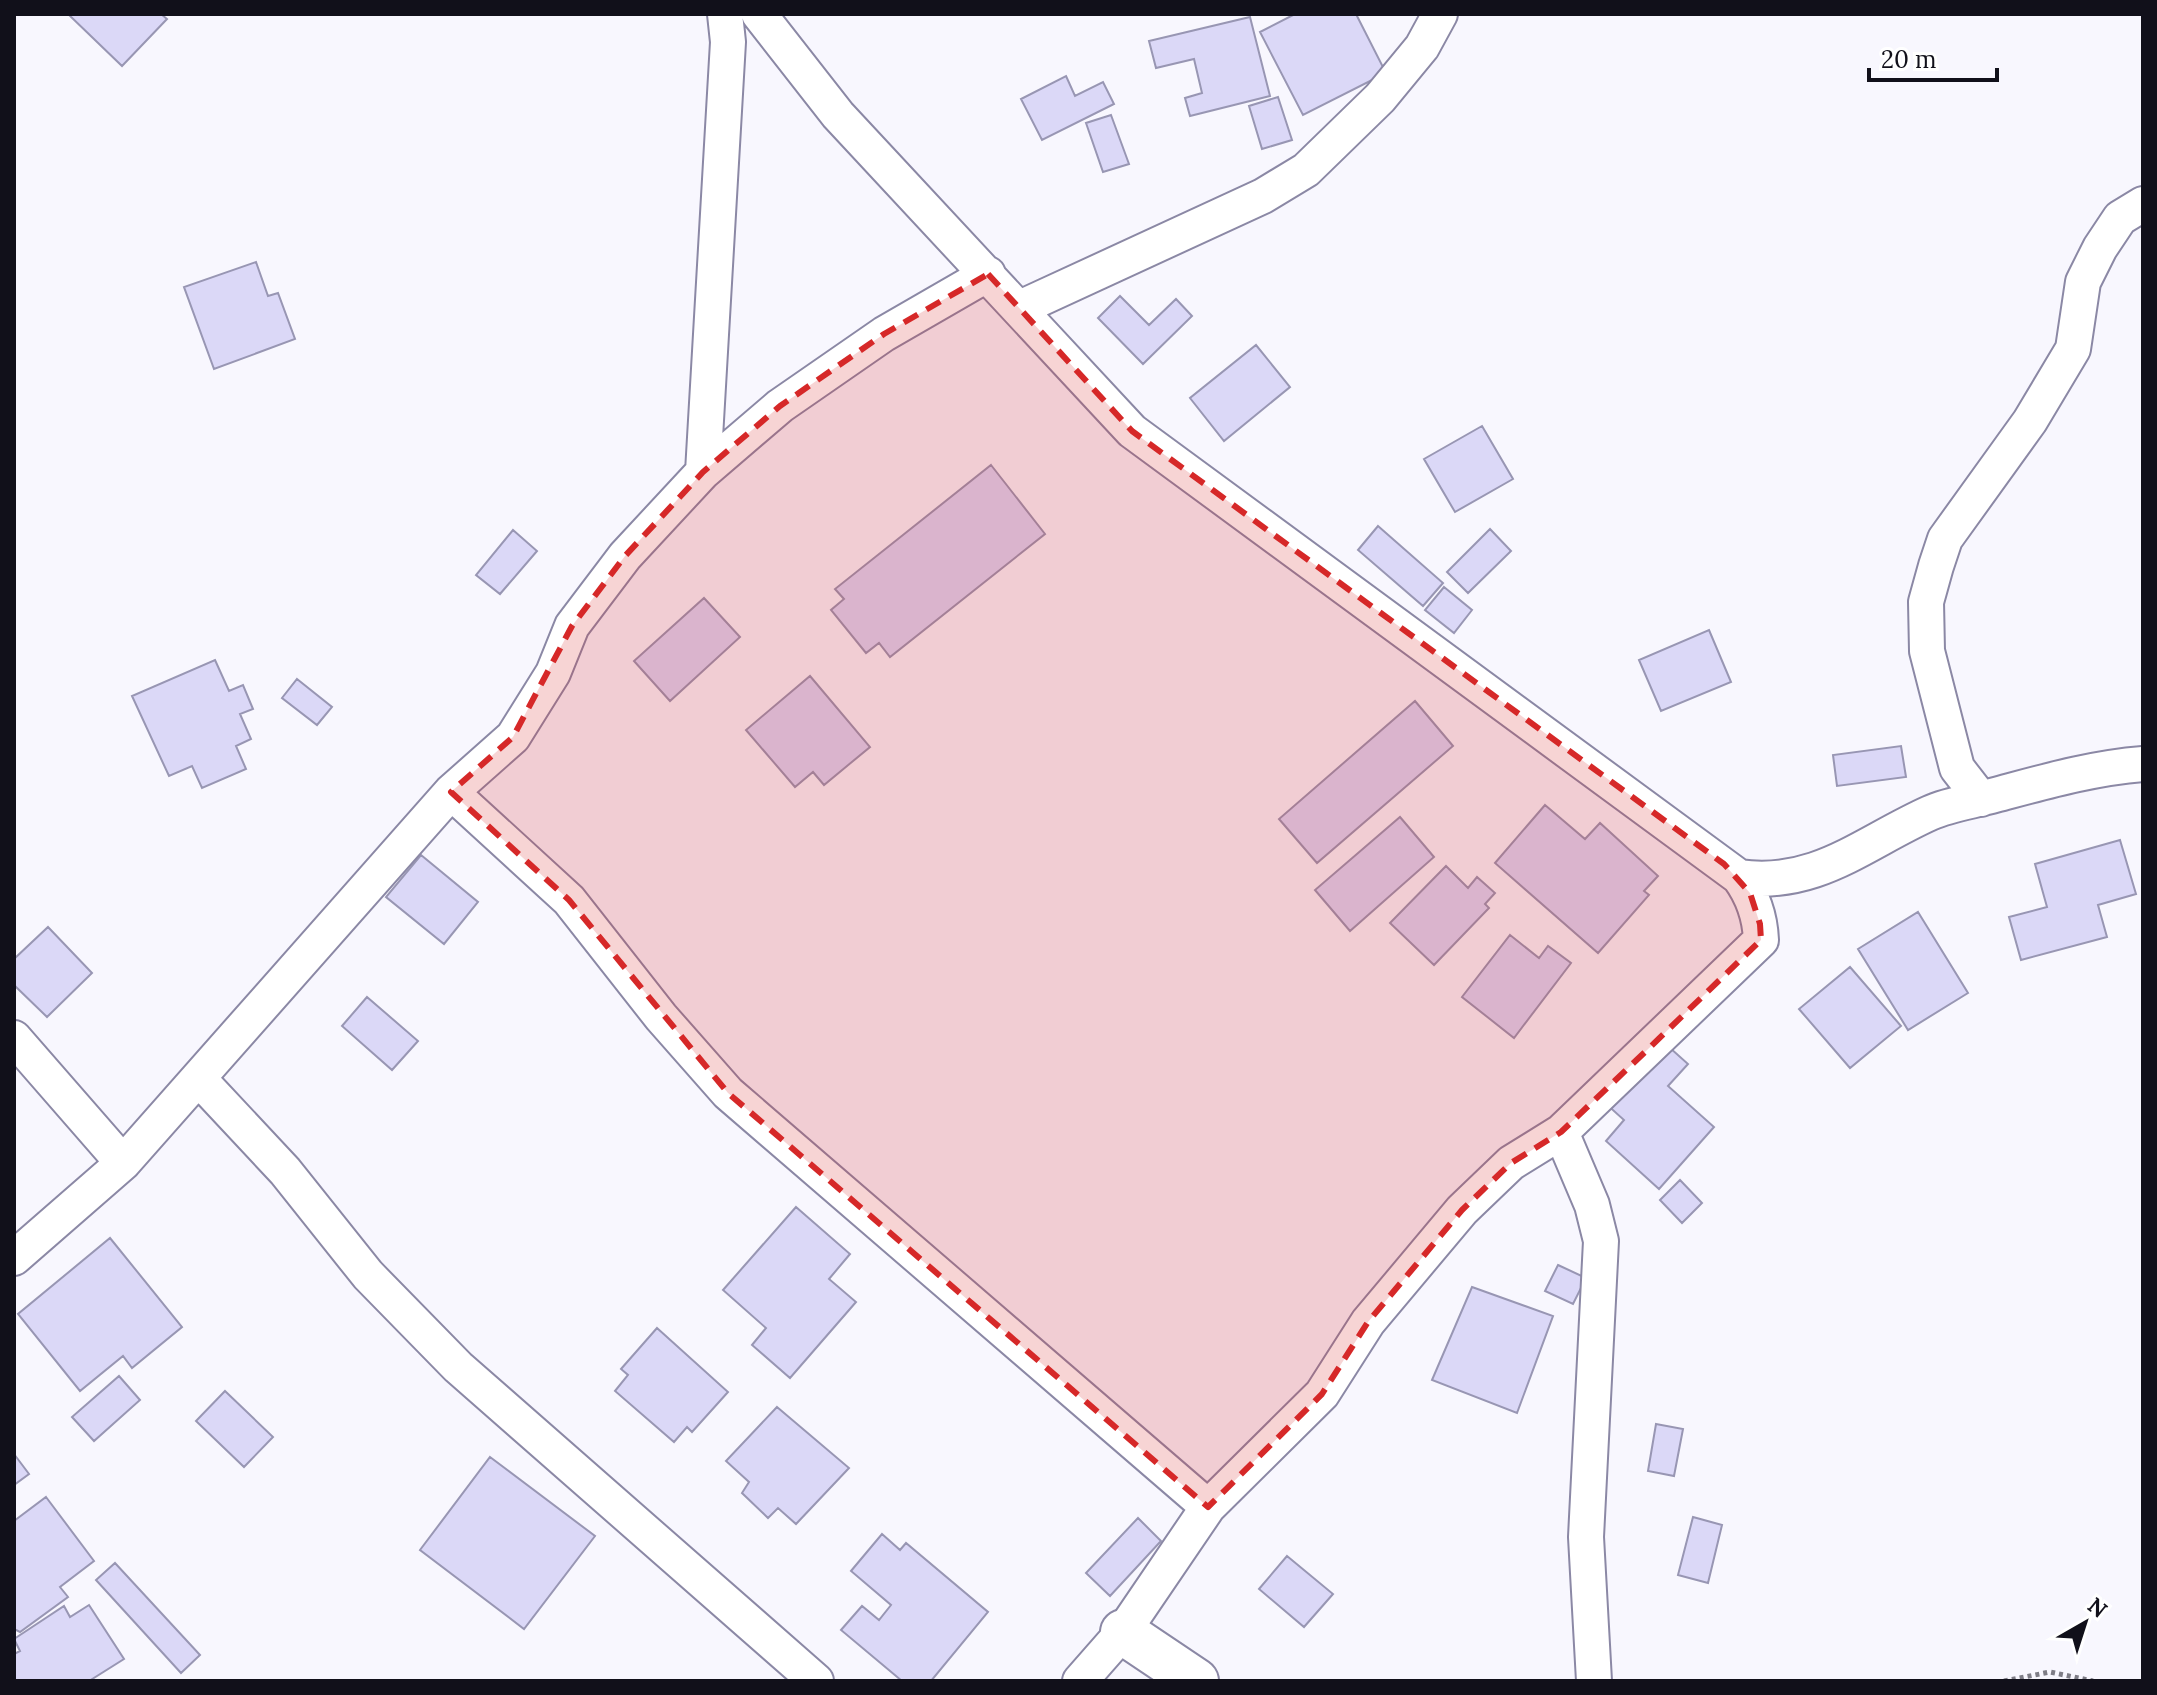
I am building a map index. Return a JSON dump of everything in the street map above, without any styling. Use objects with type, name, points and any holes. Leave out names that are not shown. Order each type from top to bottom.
[{"type":"street","points":[[703,472],[728,42],[725,14]]},
{"type":"street","points":[[759,14],[838,115],[1132,431],[1739,877],[1750,893],[1760,924],[1761,940],[1561,1132],[1511,1163],[1462,1210],[1368,1322],[1322,1394],[1208,1507],[1123,1632],[1080,1681]]},
{"type":"street","points":[[1020,308],[1263,196],[1306,170],[1380,98],[1422,47],[1440,14]]},
{"type":"street","points":[[1981,799],[1957,768],[1927,651],[1926,602],[1945,539],[2030,421],[2073,349],[2083,282],[2100,248],[2120,218],[2143,204]]},
{"type":"street","points":[[14,1258],[123,1163],[451,792],[513,737],[553,673],[572,626],[625,556],[703,472],[806,388],[884,334],[988,274]]},
{"type":"street","points":[[1739,877],[1770,881],[1797,877],[1828,865],[1933,812],[2101,767],[2143,764]]},
{"type":"street","points":[[451,792],[569,900],[661,1017],[728,1093],[1208,1507]]},
{"type":"street","points":[[14,1038],[123,1163]]},
{"type":"street","points":[[199,1079],[285,1171],[368,1275],[458,1367],[816,1681]]},
{"type":"street","points":[[1561,1132],[1592,1205],[1601,1241],[1586,1537],[1594,1681]]},
{"type":"street","points":[[1123,1632],[1196,1681]]},
{"type":"path","points":[[2004,1681],[2050,1672],[2093,1681]]},
{"type":"highlighted area","points":[[988,274],[1132,431],[1724,864],[1750,893],[1760,924],[1761,940],[1645,1052],[1561,1132],[1511,1163],[1462,1210],[1368,1322],[1322,1394],[1208,1507],[728,1093],[569,900],[451,792],[513,737],[572,626],[625,556],[703,472],[780,406],[884,334]]},
{"type":"building","points":[[68,14],[161,14],[167,19],[122,66]]},
{"type":"building","points":[[1295,14],[1356,14],[1386,73],[1303,115],[1260,32]]},
{"type":"building","points":[[1250,17],[1270,96],[1190,116],[1185,98],[1202,93],[1194,59],[1156,68],[1149,41]]},
{"type":"building","points":[[1066,76],[1075,96],[1103,82],[1114,104],[1042,140],[1021,99]]},
{"type":"building","points":[[1278,97],[1292,140],[1262,149],[1249,106]]},
{"type":"building","points":[[1111,115],[1129,164],[1103,172],[1086,123]]},
{"type":"building","points":[[256,262],[268,296],[278,293],[295,339],[214,369],[184,287]]},
{"type":"building","points":[[1120,296],[1149,325],[1176,299],[1192,316],[1143,364],[1098,318]]},
{"type":"building","points":[[1256,345],[1290,387],[1224,441],[1190,398]]},
{"type":"building","points":[[1482,426],[1513,479],[1455,512],[1424,459]]},
{"type":"building","points":[[991,465],[1045,534],[890,657],[879,643],[866,653],[831,610],[844,599],[835,589]]},
{"type":"building","points":[[1378,526],[1443,583],[1423,606],[1358,550]]},
{"type":"building","points":[[1490,529],[1511,551],[1468,593],[1447,572]]},
{"type":"building","points":[[513,530],[537,551],[500,594],[476,575]]},
{"type":"building","points":[[1444,587],[1472,610],[1454,633],[1425,610]]},
{"type":"building","points":[[704,598],[740,637],[670,701],[634,661]]},
{"type":"building","points":[[1709,630],[1731,682],[1661,711],[1639,660]]},
{"type":"building","points":[[215,660],[229,691],[243,685],[253,709],[240,714],[251,739],[236,746],[246,769],[202,788],[192,766],[169,776],[132,696]]},
{"type":"building","points":[[810,676],[870,747],[824,785],[813,772],[795,787],[746,730]]},
{"type":"building","points":[[297,679],[332,707],[317,725],[282,698]]},
{"type":"building","points":[[1415,701],[1453,746],[1317,863],[1279,819]]},
{"type":"building","points":[[1901,746],[1906,777],[1837,786],[1833,755]]},
{"type":"building","points":[[1545,805],[1585,839],[1600,823],[1658,876],[1644,891],[1649,895],[1598,953],[1495,863]]},
{"type":"building","points":[[1400,817],[1434,857],[1350,931],[1315,890]]},
{"type":"building","points":[[2120,840],[2136,894],[2098,905],[2107,937],[2021,960],[2009,917],[2047,907],[2035,864]]},
{"type":"building","points":[[421,855],[478,902],[444,944],[386,897]]},
{"type":"building","points":[[1446,866],[1468,888],[1477,877],[1495,893],[1485,904],[1489,908],[1434,965],[1390,923]]},
{"type":"building","points":[[1918,912],[1968,993],[1908,1030],[1858,949]]},
{"type":"building","points":[[48,927],[92,973],[47,1017],[14,985],[14,959]]},
{"type":"building","points":[[1510,935],[1539,958],[1548,946],[1571,963],[1514,1038],[1462,997]]},
{"type":"building","points":[[1850,967],[1901,1026],[1850,1068],[1799,1009]]},
{"type":"building","points":[[367,997],[418,1041],[392,1070],[342,1026]]},
{"type":"building","points":[[1660,1039],[1688,1064],[1668,1086],[1714,1127],[1659,1189],[1606,1141],[1624,1120],[1604,1102]]},
{"type":"building","points":[[1680,1180],[1702,1203],[1682,1223],[1660,1200]]},
{"type":"building","points":[[796,1207],[850,1254],[829,1279],[856,1302],[790,1378],[752,1345],[766,1328],[723,1290]]},
{"type":"building","points":[[110,1238],[182,1327],[132,1368],[123,1356],[80,1391],[18,1314]]},
{"type":"building","points":[[1558,1265],[1586,1278],[1573,1304],[1545,1291]]},
{"type":"building","points":[[1472,1287],[1553,1316],[1517,1413],[1432,1380]]},
{"type":"building","points":[[657,1328],[728,1392],[692,1432],[687,1427],[674,1442],[615,1391],[628,1375],[621,1369]]},
{"type":"building","points":[[119,1376],[140,1400],[94,1441],[72,1417]]},
{"type":"building","points":[[225,1391],[273,1437],[244,1467],[196,1421]]},
{"type":"building","points":[[777,1407],[849,1468],[796,1524],[778,1508],[768,1518],[742,1493],[749,1482],[726,1461]]},
{"type":"building","points":[[1656,1424],[1683,1429],[1674,1476],[1648,1471]]},
{"type":"building","points":[[14,1454],[29,1474],[14,1485]]},
{"type":"building","points":[[490,1457],[595,1536],[524,1629],[420,1550]]},
{"type":"building","points":[[46,1497],[94,1561],[60,1587],[68,1597],[20,1632],[14,1629],[14,1521]]},
{"type":"building","points":[[1693,1517],[1722,1525],[1708,1583],[1678,1575]]},
{"type":"building","points":[[1138,1518],[1161,1541],[1110,1596],[1086,1573]]},
{"type":"building","points":[[882,1534],[900,1550],[906,1543],[988,1612],[931,1681],[902,1681],[841,1630],[862,1606],[879,1620],[891,1605],[851,1571]]},
{"type":"building","points":[[1287,1556],[1333,1594],[1304,1627],[1259,1589]]},
{"type":"building","points":[[115,1563],[200,1655],[181,1673],[96,1580]]},
{"type":"building","points":[[89,1605],[124,1659],[89,1681],[14,1681],[14,1654],[20,1651],[14,1639],[64,1606],[70,1617]]}]
